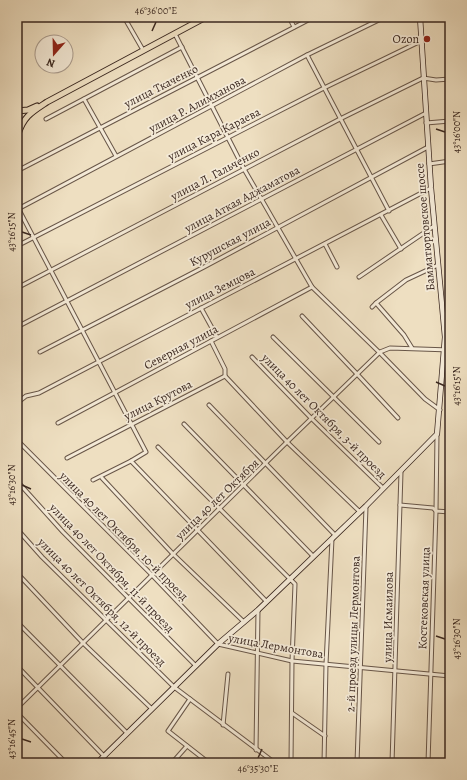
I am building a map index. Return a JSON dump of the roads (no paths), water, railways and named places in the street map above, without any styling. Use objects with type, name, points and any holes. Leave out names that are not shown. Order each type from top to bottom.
[{"type":"highway","points":[[17,130],[17,137]]},
{"type":"main road","points":[[17,111],[28,110],[47,102],[206,17]]},
{"type":"main road","points":[[17,137],[23,121],[47,102]]},
{"type":"street","points":[[124,17],[143,50]]},
{"type":"street","points":[[289,17],[294,27]]},
{"type":"street","name":"улица Ткаченко","points":[[17,171],[314,17]]},
{"type":"street","name":"улица Р. Алимханова","points":[[18,207],[212,106],[306,55],[385,17]]},
{"type":"street","name":"Бамматюртовское шоссе","points":[[420,17],[429,164],[445,337],[437,434]]},
{"type":"street","points":[[175,34],[244,169],[312,287],[380,352],[425,399],[440,410]]},
{"type":"street","name":"улица Кара Караева","points":[[17,246],[324,88],[421,41]]},
{"type":"street","points":[[46,119],[182,47]]},
{"type":"street","points":[[306,55],[389,210]]},
{"type":"street","points":[[423,78],[436,80],[450,79]]},
{"type":"street","name":"улица Л. Гальченко","points":[[17,288],[340,119],[423,78]]},
{"type":"street","points":[[84,99],[116,156]]},
{"type":"street","name":"улица Аткая Аджаматова","points":[[17,327],[426,113]]},
{"type":"street","points":[[426,123],[450,121]]},
{"type":"street","name":"Курушская улица","points":[[40,352],[428,147]]},
{"type":"street","points":[[429,164],[450,161]]},
{"type":"street","name":"улица Земцова","points":[[17,403],[26,396],[39,393],[100,362],[431,188]]},
{"type":"street","points":[[18,207],[146,452],[131,462],[93,480]]},
{"type":"street","points":[[381,215],[401,249]]},
{"type":"street","points":[[359,277],[434,226]]},
{"type":"street","points":[[325,244],[337,267]]},
{"type":"street","points":[[372,307],[406,280],[438,265]]},
{"type":"street","name":"Северная улица","points":[[58,423],[312,287]]},
{"type":"street","points":[[376,304],[404,335],[412,348]]},
{"type":"street","points":[[201,308],[217,337]]},
{"type":"street","points":[[302,316],[398,418]]},
{"type":"street","points":[[273,337],[380,442]]},
{"type":"street","points":[[211,341],[226,369],[225,376],[287,442],[360,512]]},
{"type":"street","points":[[380,352],[390,348],[450,350]]},
{"type":"street","name":"улица 40 лет Октября","points":[[17,708],[380,352]]},
{"type":"street","name":"улица 40 лет Октября, 3-й проезд","points":[[252,357],[311,418],[383,488]]},
{"type":"street","name":"улица Крутова","points":[[66,458],[225,376]]},
{"type":"street","points":[[17,396],[21,400]]},
{"type":"street","points":[[209,405],[333,536],[326,664],[324,763]]},
{"type":"street","points":[[184,424],[313,556]]},
{"type":"street","points":[[97,763],[218,644],[258,610],[333,536],[360,512],[437,434]]},
{"type":"street","name":"Костековская улица","points":[[428,763],[437,434]]},
{"type":"street","name":"улица 40 лет Октября, 10-й проезд","points":[[17,440],[152,575],[218,644]]},
{"type":"street","points":[[158,447],[295,584],[292,661],[291,763]]},
{"type":"street","points":[[131,462],[266,601]]},
{"type":"street","name":"улица Исмаилова","points":[[392,763],[396,671],[400,472]]},
{"type":"street","points":[[102,478],[174,554],[244,622]]},
{"type":"street","name":"улица 40 лет Октября, 11-й проезд","points":[[17,481],[63,532],[196,666]]},
{"type":"street","name":"2-й проезд улицы Лермонтова","points":[[357,763],[366,506]]},
{"type":"street","points":[[400,506],[433,508],[436,511],[450,512]]},
{"type":"street","name":"улица 40 лет Октября, 12-й проезд","points":[[17,529],[42,557],[174,687],[275,763]]},
{"type":"street","points":[[17,572],[83,643],[152,709]]},
{"type":"street","points":[[256,750],[258,610]]},
{"type":"street","points":[[17,622],[127,733]]},
{"type":"street","name":"улица Лермонтова","points":[[218,644],[292,661],[450,676]]},
{"type":"street","points":[[17,666],[104,756]]},
{"type":"street","points":[[223,725],[228,674]]},
{"type":"street","points":[[190,699],[168,731],[209,763]]},
{"type":"street","points":[[291,713],[325,736]]},
{"type":"street","points":[[17,714],[66,763]]},
{"type":"street","points":[[172,763],[187,746]]},
{"type":"street","points":[[17,760],[20,763]]},
{"type":"place","name":"Ozon","points":[[427,39]]}]
